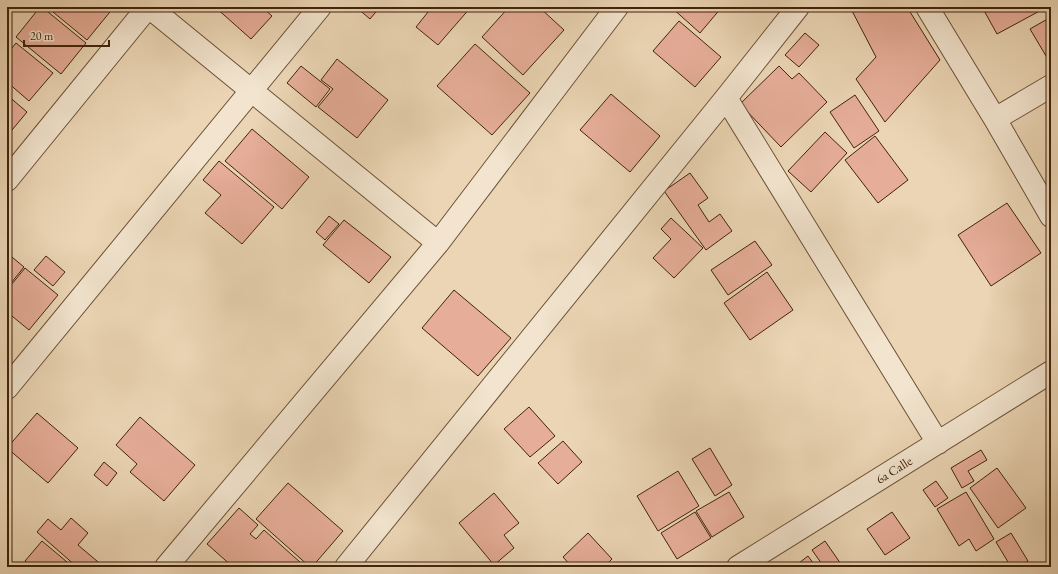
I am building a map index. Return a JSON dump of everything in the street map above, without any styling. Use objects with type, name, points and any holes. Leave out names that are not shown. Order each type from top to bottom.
[{"type":"street","points":[[7,180],[148,7],[438,243]]},
{"type":"street","points":[[7,388],[320,7]]},
{"type":"street","points":[[166,567],[438,243],[617,7]]},
{"type":"street","points":[[346,567],[798,7]]},
{"type":"street","points":[[927,7],[995,119],[1051,216]]},
{"type":"street","points":[[995,119],[1051,86]]},
{"type":"street","points":[[726,98],[938,442]]},
{"type":"street","name":"6a Calle","points":[[738,567],[1051,372]]},
{"type":"building","points":[[40,7],[42,7],[86,43],[61,74],[16,37]]},
{"type":"building","points":[[47,7],[114,7],[87,40]]},
{"type":"building","points":[[215,7],[262,7],[272,16],[251,39]]},
{"type":"building","points":[[356,7],[380,7],[370,19]]},
{"type":"building","points":[[423,7],[471,7],[438,45],[416,27],[428,12]]},
{"type":"building","points":[[509,7],[539,7],[564,30],[523,75],[482,37]]},
{"type":"building","points":[[671,7],[722,7],[700,33]]},
{"type":"building","points":[[850,7],[907,7],[940,60],[885,122],[856,79],[876,57]]},
{"type":"building","points":[[982,7],[1047,7],[997,34]]},
{"type":"building","points":[[1051,17],[1051,60],[1049,61],[1030,29]]},
{"type":"building","points":[[679,21],[721,57],[695,87],[653,51]]},
{"type":"building","points":[[805,33],[819,45],[799,67],[785,55]]},
{"type":"building","points":[[16,43],[53,73],[29,101],[7,82],[7,54]]},
{"type":"building","points":[[475,44],[530,93],[492,135],[437,86]]},
{"type":"building","points":[[337,59],[388,100],[357,138],[318,107],[333,89],[321,80]]},
{"type":"building","points":[[301,66],[330,89],[316,107],[287,83]]},
{"type":"building","points":[[779,66],[792,79],[799,73],[827,102],[781,147],[740,104]]},
{"type":"building","points":[[611,94],[660,136],[630,172],[580,130]]},
{"type":"building","points":[[7,95],[27,112],[7,136]]},
{"type":"building","points":[[855,95],[879,131],[854,148],[830,112]]},
{"type":"building","points":[[252,129],[309,177],[282,209],[225,161]]},
{"type":"building","points":[[825,132],[847,153],[811,192],[788,171]]},
{"type":"building","points":[[875,136],[908,180],[878,203],[845,160]]},
{"type":"building","points":[[219,161],[274,207],[242,244],[205,213],[221,195],[203,180]]},
{"type":"building","points":[[690,173],[708,198],[698,205],[709,222],[720,214],[732,231],[706,250],[664,191]]},
{"type":"building","points":[[1007,203],[1041,253],[991,286],[958,235]]},
{"type":"building","points":[[329,216],[339,224],[325,240],[316,232]]},
{"type":"building","points":[[671,218],[703,248],[674,278],[653,258],[671,239],[661,229]]},
{"type":"building","points":[[344,220],[391,257],[369,283],[323,245]]},
{"type":"building","points":[[755,241],[772,265],[728,295],[711,270]]},
{"type":"building","points":[[7,253],[24,267],[7,288]]},
{"type":"building","points":[[46,256],[65,272],[53,286],[34,270]]},
{"type":"building","points":[[25,268],[58,295],[29,330],[7,312],[7,290]]},
{"type":"building","points":[[767,272],[793,310],[750,340],[724,303]]},
{"type":"building","points":[[454,290],[511,338],[478,376],[422,328]]},
{"type":"building","points":[[529,407],[555,436],[530,457],[504,429]]},
{"type":"building","points":[[37,413],[78,448],[48,483],[7,448]]},
{"type":"building","points":[[140,417],[195,465],[164,501],[130,472],[137,464],[116,445]]},
{"type":"building","points":[[563,441],[582,462],[558,484],[538,463]]},
{"type":"building","points":[[710,448],[732,485],[715,496],[692,459]]},
{"type":"building","points":[[981,450],[987,460],[968,471],[974,481],[962,488],[951,468]]},
{"type":"building","points":[[104,462],[117,473],[107,486],[94,475]]},
{"type":"building","points":[[997,468],[1026,508],[998,528],[970,488]]},
{"type":"building","points":[[678,471],[699,506],[658,531],[637,496]]},
{"type":"building","points":[[936,481],[948,498],[935,507],[923,490]]},
{"type":"building","points":[[288,483],[343,531],[312,567],[310,567],[256,519]]},
{"type":"building","points":[[729,492],[744,517],[712,537],[696,511]]},
{"type":"building","points":[[966,492],[994,539],[976,551],[969,539],[959,546],[937,509]]},
{"type":"building","points":[[494,493],[519,523],[504,535],[514,548],[494,565],[459,523]]},
{"type":"building","points":[[239,508],[258,525],[250,534],[256,539],[264,530],[301,563],[297,567],[233,567],[207,544]]},
{"type":"building","points":[[695,512],[711,538],[677,559],[661,533]]},
{"type":"building","points":[[892,512],[910,538],[885,555],[867,529]]},
{"type":"building","points":[[71,518],[88,533],[78,545],[104,567],[77,567],[37,532],[48,519],[61,530]]},
{"type":"building","points":[[588,533],[612,559],[604,567],[572,567],[563,557]]},
{"type":"building","points":[[1011,533],[1028,561],[1019,567],[1011,567],[996,542]]},
{"type":"building","points":[[42,541],[73,567],[32,567],[25,561]]},
{"type":"building","points":[[825,541],[843,567],[824,567],[812,550]]},
{"type":"building","points":[[808,556],[816,567],[802,567],[799,563]]}]
